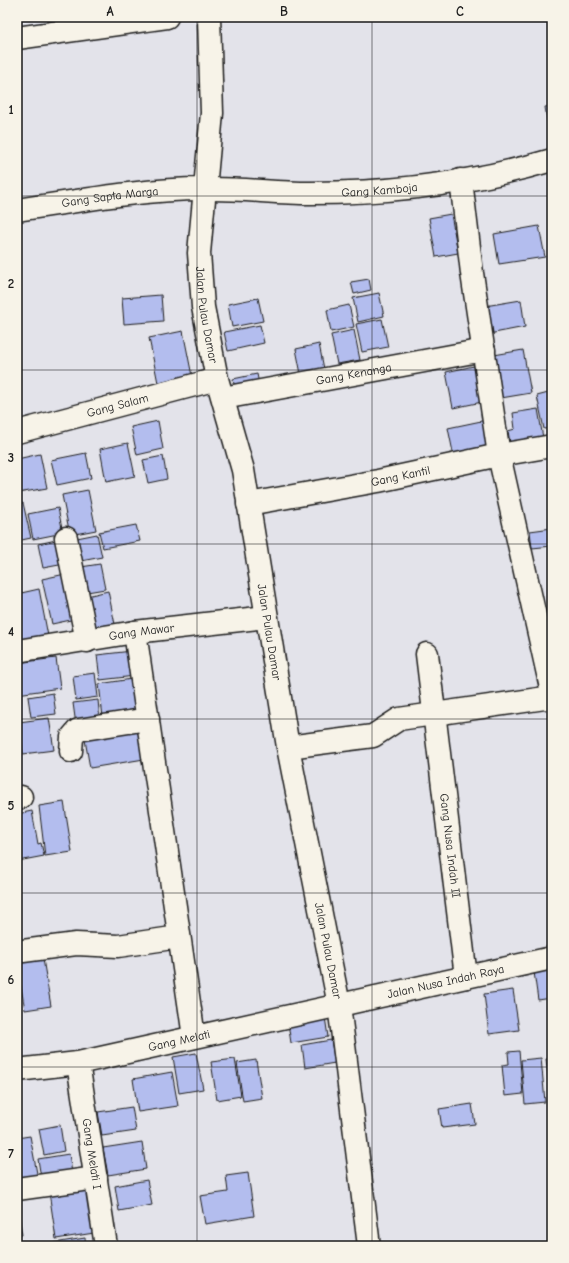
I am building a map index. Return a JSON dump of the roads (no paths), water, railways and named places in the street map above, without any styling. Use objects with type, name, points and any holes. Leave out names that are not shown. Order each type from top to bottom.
[{"type":"street","points":[[17,38],[76,24],[167,17]]},
{"type":"street","name":"Jalan Pulau Damar","points":[[209,17],[212,113],[199,253],[203,307],[220,389],[243,470],[288,747],[339,1006],[369,1246]]},
{"type":"street","name":"Gang Kamboja","points":[[204,188],[309,193],[393,190],[461,180],[552,160]]},
{"type":"street","points":[[461,180],[500,454],[552,692]]},
{"type":"street","name":"Gang Sapta Marga","points":[[17,210],[162,190],[204,188]]},
{"type":"street","name":"Gang Kenanga","points":[[220,389],[484,350]]},
{"type":"street","name":"Gang Salam","points":[[17,432],[220,389]]},
{"type":"street","name":"Gang Kantil","points":[[248,504],[378,481],[500,454],[552,446]]},
{"type":"street","points":[[66,538],[87,641]]},
{"type":"street","name":"Gang Mawar","points":[[17,651],[87,641],[135,632],[266,617]]},
{"type":"street","points":[[135,632],[194,1037]]},
{"type":"street","name":"Gang Nusa Indah II","points":[[427,654],[466,977]]},
{"type":"street","points":[[288,747],[373,736],[399,718],[552,697]]},
{"type":"street","points":[[71,750],[72,738],[78,730],[148,719]]},
{"type":"street","points":[[23,951],[76,944],[118,946],[179,937]]},
{"type":"street","name":"Jalan Nusa Indah Raya","points":[[339,1006],[552,958]]},
{"type":"street","name":"Gang Melati","points":[[17,1070],[78,1063],[339,1006]]},
{"type":"street","name":"Gang Melati I","points":[[78,1063],[106,1246]]},
{"type":"street","points":[[17,1189],[96,1178]]}]
